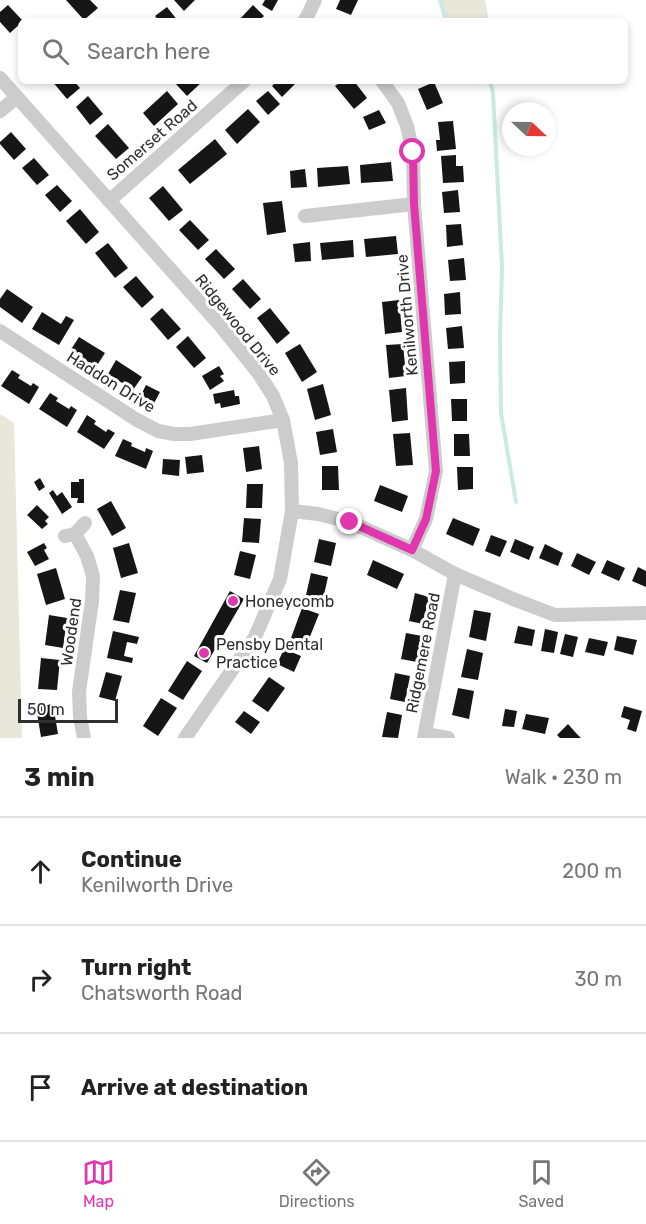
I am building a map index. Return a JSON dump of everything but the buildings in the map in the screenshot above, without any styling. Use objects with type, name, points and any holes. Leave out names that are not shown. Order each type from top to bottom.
[{"type":"street","points":[[310,18],[315,0]]},
{"type":"street","name":"Ridgewood Drive","points":[[0,78],[226,332],[259,374],[273,396],[283,420],[291,463],[292,512],[280,579],[255,637],[185,738]]},
{"type":"street","name":"Somerset Road","points":[[109,201],[241,84]]},
{"type":"street","name":"Kenilworth Drive","points":[[384,84],[398,102],[413,152],[414,204],[436,471],[426,519],[412,550]]},
{"type":"street","points":[[0,111],[17,97]]},
{"type":"street","points":[[306,216],[414,204]]},
{"type":"street","name":"Haddon Drive","points":[[0,331],[158,431],[190,434],[283,420]]},
{"type":"street","points":[[292,512],[318,514],[350,522],[412,550],[455,574],[555,615],[646,613]]},
{"type":"street","name":"Woodend","points":[[75,531],[87,556],[93,576],[92,601],[79,692],[84,738]]},
{"type":"street","name":"Ridgemere Road","points":[[424,736],[455,574]]},
{"type":"street","points":[[424,736],[448,738]]},
{"type":"shaded area","points":[[440,0],[485,0],[488,18],[445,18]]},
{"type":"shaded area","points":[[0,414],[14,423],[22,738],[0,738]]},
{"type":"waterway","points":[[440,0],[445,18]]},
{"type":"waterway","points":[[491,84],[502,267],[501,413],[516,502]]},
{"type":"place","name":"Honeycomb","points":[[233,601]]},
{"type":"place","name":"Pensby Dental Practice","points":[[204,653]]},
{"type":"route","points":[[350,522],[412,550],[426,519],[436,471],[414,204],[413,152]]}]
